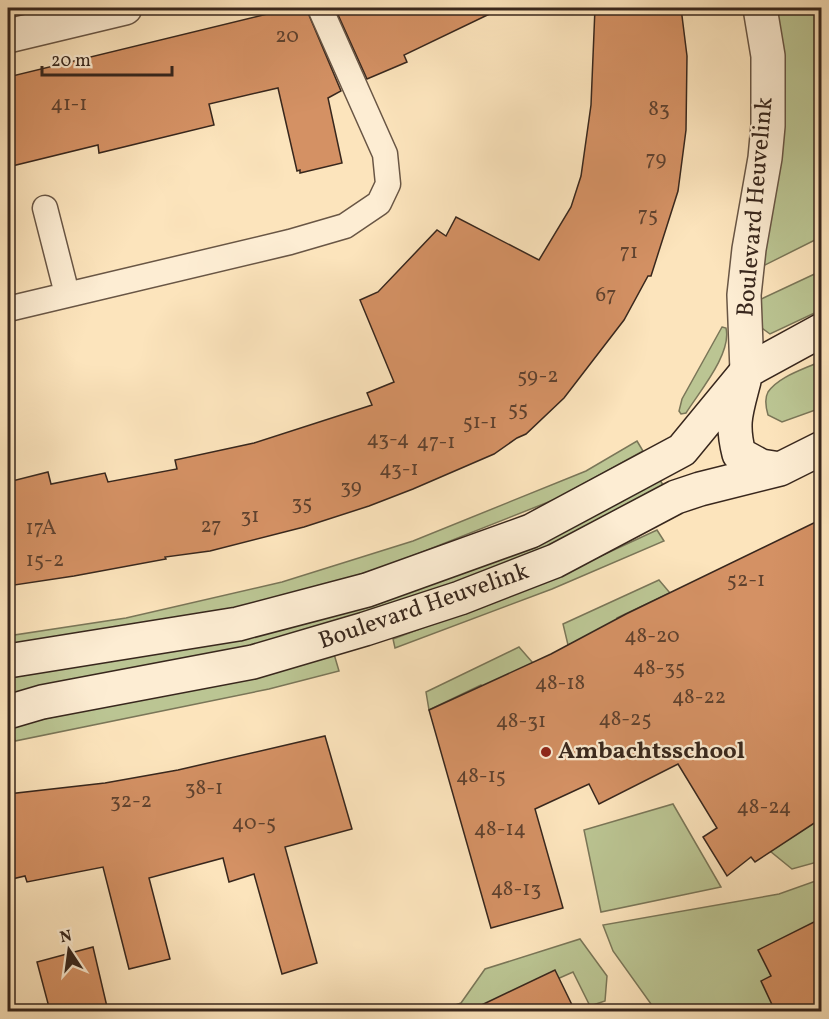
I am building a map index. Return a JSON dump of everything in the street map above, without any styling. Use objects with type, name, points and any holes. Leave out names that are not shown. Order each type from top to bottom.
[{"type":"main road","points":[[8,36],[125,8]]},
{"type":"main road","name":"Boulevard Heuvelink","points":[[747,371],[744,295],[768,126],[768,56],[760,8]]},
{"type":"main road","name":"Boulevard Heuvelink","points":[[8,661],[238,624],[367,590],[531,531],[682,450],[747,371],[822,330]]},
{"type":"main road","points":[[747,371],[734,421],[734,435],[739,454],[761,466],[780,469]]},
{"type":"main road","name":"Boulevard Heuvelink","points":[[8,712],[42,702],[253,662],[365,630],[460,598],[555,561],[676,497],[780,469],[822,448]]},
{"type":"lane","points":[[8,309],[290,242],[345,226],[379,203],[388,184],[385,154],[320,8]]},
{"type":"lane","points":[[45,208],[67,294]]},
{"type":"green space","points":[[776,8],[815,8],[822,21],[821,237],[761,267],[776,190],[783,83]]},
{"type":"green space","points":[[821,271],[821,310],[770,334],[759,326],[757,301]]},
{"type":"green space","points":[[722,327],[726,328],[727,338],[719,361],[686,413],[681,414],[679,411],[682,399]]},
{"type":"green space","points":[[821,361],[821,408],[782,422],[768,415],[766,398],[773,386],[785,377]]},
{"type":"green space","points":[[637,441],[643,451],[556,499],[392,564],[221,616],[8,647],[8,636],[126,618],[282,582],[413,541],[586,471]]},
{"type":"green space","points":[[660,480],[664,493],[513,565],[243,651],[9,695],[8,678],[162,652]]},
{"type":"green space","points":[[657,530],[664,541],[552,589],[395,648],[393,639],[540,584]]},
{"type":"green space","points":[[659,580],[670,593],[617,618],[619,625],[568,645],[563,624]]},
{"type":"green space","points":[[519,647],[533,663],[485,691],[481,685],[429,710],[426,692]]},
{"type":"green space","points":[[334,654],[339,671],[269,689],[15,741],[11,726],[177,691]]},
{"type":"green space","points":[[673,804],[721,887],[601,912],[584,830]]},
{"type":"green space","points":[[821,818],[821,861],[792,869],[770,851]]},
{"type":"green space","points":[[821,879],[821,929],[763,958],[788,1011],[656,1011],[613,951],[603,925],[779,894]]},
{"type":"green space","points":[[580,939],[607,976],[605,1001],[590,1006],[573,972],[485,1011],[435,1012],[461,1003],[485,969]]},
{"type":"building","points":[[292,8],[306,8],[341,91],[328,98],[342,163],[300,173],[300,170],[297,171],[278,88],[209,104],[214,125],[99,153],[98,145],[8,167],[8,77]]},
{"type":"building","points":[[335,8],[502,8],[404,55],[407,62],[367,79]]},
{"type":"building","points":[[595,8],[681,8],[687,56],[686,130],[678,191],[651,276],[648,276],[624,320],[564,398],[526,434],[494,454],[369,506],[304,527],[210,551],[8,586],[8,482],[48,472],[51,484],[105,473],[108,482],[177,469],[175,460],[254,443],[372,405],[367,393],[394,382],[360,300],[378,292],[437,230],[446,236],[456,217],[539,260],[571,207],[581,176],[591,105]]},
{"type":"building","name":"Ambachtsschool","points":[[822,519],[822,818],[755,862],[751,857],[727,876],[703,837],[717,828],[678,764],[599,804],[589,784],[535,809],[563,908],[491,928],[429,710],[551,654],[626,614]]},
{"type":"building","points":[[325,736],[352,829],[285,847],[317,963],[282,974],[254,874],[229,882],[223,858],[149,878],[170,959],[129,969],[103,867],[27,882],[25,876],[8,880],[8,794],[105,783],[178,770]]},
{"type":"building","points":[[822,918],[822,1011],[775,1011],[761,981],[771,976],[758,950]]},
{"type":"building","points":[[93,947],[108,1011],[50,1011],[37,962]]},
{"type":"building","points":[[555,970],[575,1011],[469,1011]]},
{"type":"place","name":"Ambachtsschool","points":[[546,752]]}]
